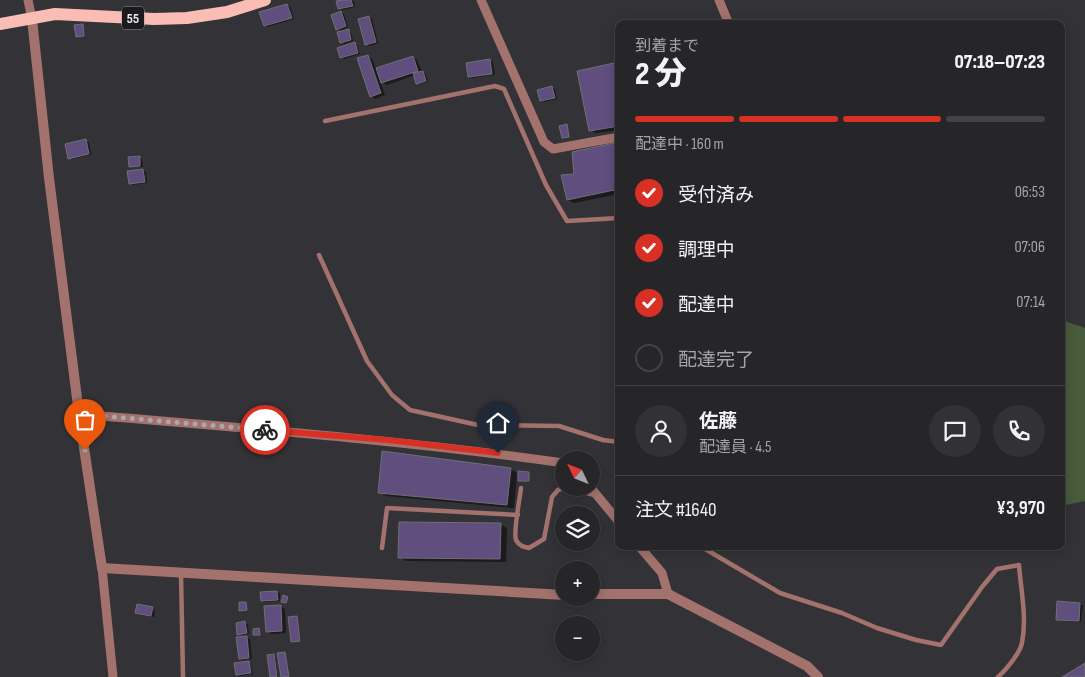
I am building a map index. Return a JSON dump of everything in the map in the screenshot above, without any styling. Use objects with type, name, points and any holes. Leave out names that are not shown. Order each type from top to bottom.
[{"type":"main road","name":"55","points":[[0,24],[55,14],[187,18],[227,12],[265,0]]},
{"type":"street","points":[[28,0],[32,18],[49,178],[79,414],[102,568],[112,677]]},
{"type":"street","points":[[482,0],[544,142],[552,149],[615,138]]},
{"type":"street","points":[[719,0],[727,20]]},
{"type":"street","points":[[79,414],[388,440],[555,462]]},
{"type":"street","points":[[598,497],[615,517]]},
{"type":"street","points":[[642,550],[662,573],[668,594]]},
{"type":"street","points":[[102,568],[555,593]]},
{"type":"street","points":[[600,594],[668,594],[807,666],[818,677]]},
{"type":"lane","points":[[325,121],[495,86],[504,90],[546,185],[567,221],[615,218]]},
{"type":"lane","points":[[319,255],[367,361],[392,395],[410,410],[478,425],[559,426],[603,440],[615,442]]},
{"type":"lane","points":[[521,488],[516,540],[522,547],[529,548],[544,539],[552,497],[555,494]]},
{"type":"lane","points":[[382,548],[387,508],[518,514]]},
{"type":"lane","points":[[707,550],[780,593],[842,613],[877,628],[916,640],[941,645],[997,569],[1019,566],[1024,614],[1022,644],[1006,670],[998,677]]},
{"type":"lane","points":[[181,572],[183,677]]},
{"type":"green space","points":[[1065,321],[1085,328],[1085,501],[1065,505]]},
{"type":"building","points":[[351,0],[353,6],[338,9],[336,1]]},
{"type":"building","points":[[287,4],[292,18],[264,26],[259,12]]},
{"type":"building","points":[[341,11],[346,26],[336,30],[331,15]]},
{"type":"building","points":[[369,16],[376,42],[365,45],[358,19]]},
{"type":"building","points":[[83,24],[84,36],[76,37],[74,25]]},
{"type":"building","points":[[349,29],[351,40],[340,43],[337,32]]},
{"type":"building","points":[[355,42],[358,53],[340,58],[337,48]]},
{"type":"building","points":[[368,55],[381,93],[370,97],[357,58]]},
{"type":"building","points":[[413,56],[418,71],[381,83],[376,68]]},
{"type":"building","points":[[490,59],[492,74],[468,77],[466,63]]},
{"type":"building","points":[[615,63],[615,127],[589,131],[577,71]]},
{"type":"building","points":[[423,71],[426,81],[416,84],[413,73]]},
{"type":"building","points":[[552,86],[555,98],[540,101],[537,90]]},
{"type":"building","points":[[567,124],[569,137],[562,138],[559,126]]},
{"type":"building","points":[[86,139],[89,154],[68,159],[65,144]]},
{"type":"building","points":[[615,143],[615,190],[567,200],[561,175],[574,174],[572,152]]},
{"type":"building","points":[[140,156],[140,166],[129,167],[128,157]]},
{"type":"building","points":[[143,169],[145,182],[129,184],[127,171]]},
{"type":"building","points":[[382,451],[511,468],[507,505],[378,493]]},
{"type":"building","points":[[518,471],[529,472],[529,481],[518,481]]},
{"type":"building","points":[[399,522],[501,523],[500,559],[398,558]]},
{"type":"building","points":[[277,591],[278,600],[261,601],[260,592]]},
{"type":"building","points":[[283,595],[288,597],[286,603],[281,602]]},
{"type":"building","points":[[1057,601],[1080,603],[1079,621],[1056,620]]},
{"type":"building","points":[[239,602],[246,602],[247,610],[239,611]]},
{"type":"building","points":[[137,604],[153,607],[151,616],[135,613]]},
{"type":"building","points":[[281,605],[282,631],[266,632],[264,606]]},
{"type":"building","points":[[297,616],[300,641],[291,642],[288,617]]},
{"type":"building","points":[[245,621],[247,633],[237,635],[236,623]]},
{"type":"building","points":[[259,628],[260,635],[253,635],[253,629]]},
{"type":"building","points":[[247,636],[249,658],[239,659],[236,637]]},
{"type":"building","points":[[285,652],[289,677],[281,677],[277,653]]},
{"type":"building","points":[[274,654],[277,677],[270,677],[267,655]]},
{"type":"building","points":[[249,661],[251,673],[236,675],[234,663]]},
{"type":"building","points":[[1085,663],[1085,677],[1062,677]]},
{"type":"way so far","points":[[85,450],[79,414],[265,430]]},
{"type":"route","points":[[265,430],[388,440],[498,453]]}]
